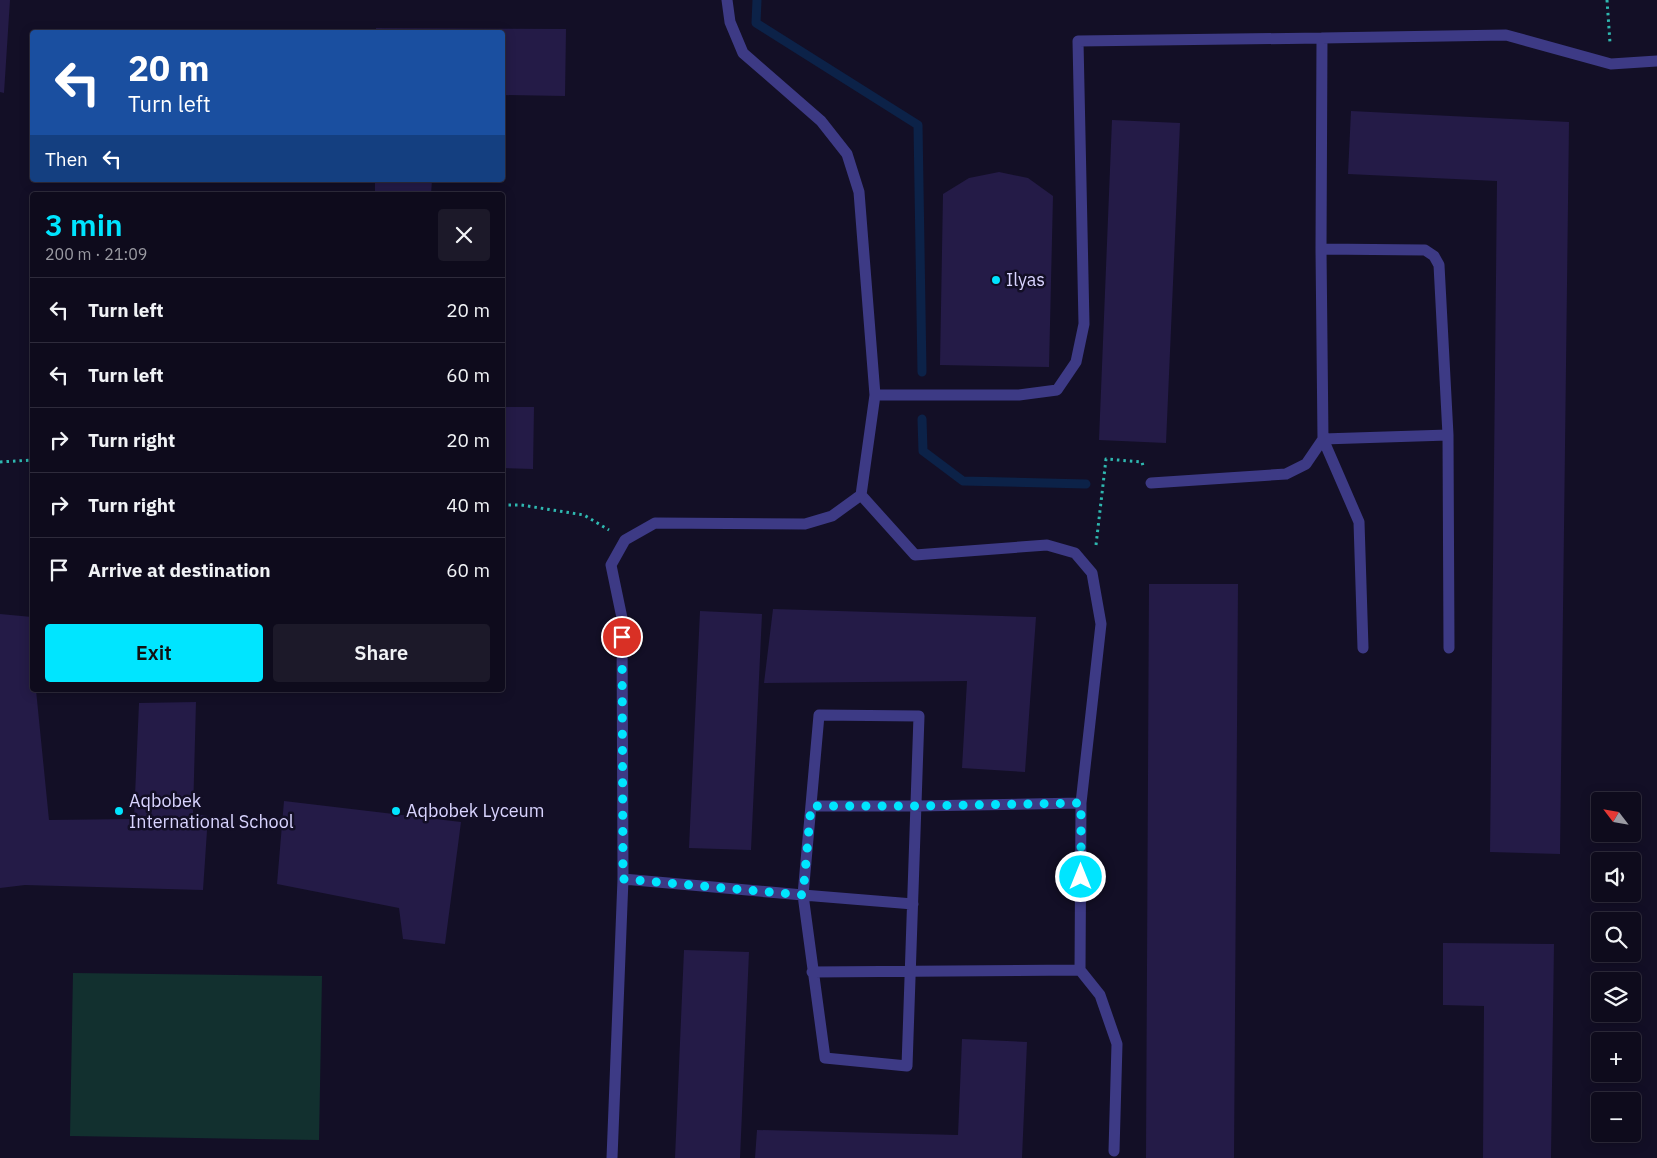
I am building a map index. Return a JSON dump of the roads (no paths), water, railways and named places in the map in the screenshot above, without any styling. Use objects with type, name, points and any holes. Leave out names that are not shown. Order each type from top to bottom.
[{"type":"lane","points":[[612,1158],[623,879],[622,618],[611,565],[625,540],[656,522],[805,524],[832,516],[860,495],[875,395],[859,192],[847,154],[821,121],[743,53],[730,22],[727,0]]},
{"type":"lane","points":[[875,395],[1019,395],[1057,390],[1076,362],[1084,324],[1078,41],[1506,35],[1611,64],[1657,61]]},
{"type":"lane","points":[[1322,38],[1321,249],[1323,438],[1359,522],[1363,648]]},
{"type":"lane","points":[[1321,249],[1425,250],[1434,256],[1439,265],[1448,435],[1449,648]]},
{"type":"lane","points":[[1323,438],[1448,435]]},
{"type":"lane","points":[[1151,483],[1286,474],[1306,464],[1323,438]]},
{"type":"lane","points":[[860,495],[915,555],[1046,545],[1075,553],[1092,572],[1101,624],[1081,803],[1080,970],[1100,995],[1117,1044],[1114,1151]]},
{"type":"lane","points":[[819,715],[919,716],[916,806],[907,1066],[825,1058],[803,895],[819,715]]},
{"type":"lane","points":[[811,806],[1081,803]]},
{"type":"lane","points":[[623,879],[913,904]]},
{"type":"lane","points":[[812,972],[1080,970]]},
{"type":"waterway","points":[[757,0],[756,23],[918,125],[922,372]]},
{"type":"waterway","points":[[922,419],[923,451],[963,481],[1086,484]]},
{"type":"place","name":"Ilyas","points":[[996,280]]},
{"type":"place","name":"Aqbobek International School","points":[[119,811]]},
{"type":"place","name":"Aqbobek Lyceum","points":[[396,811]]}]
